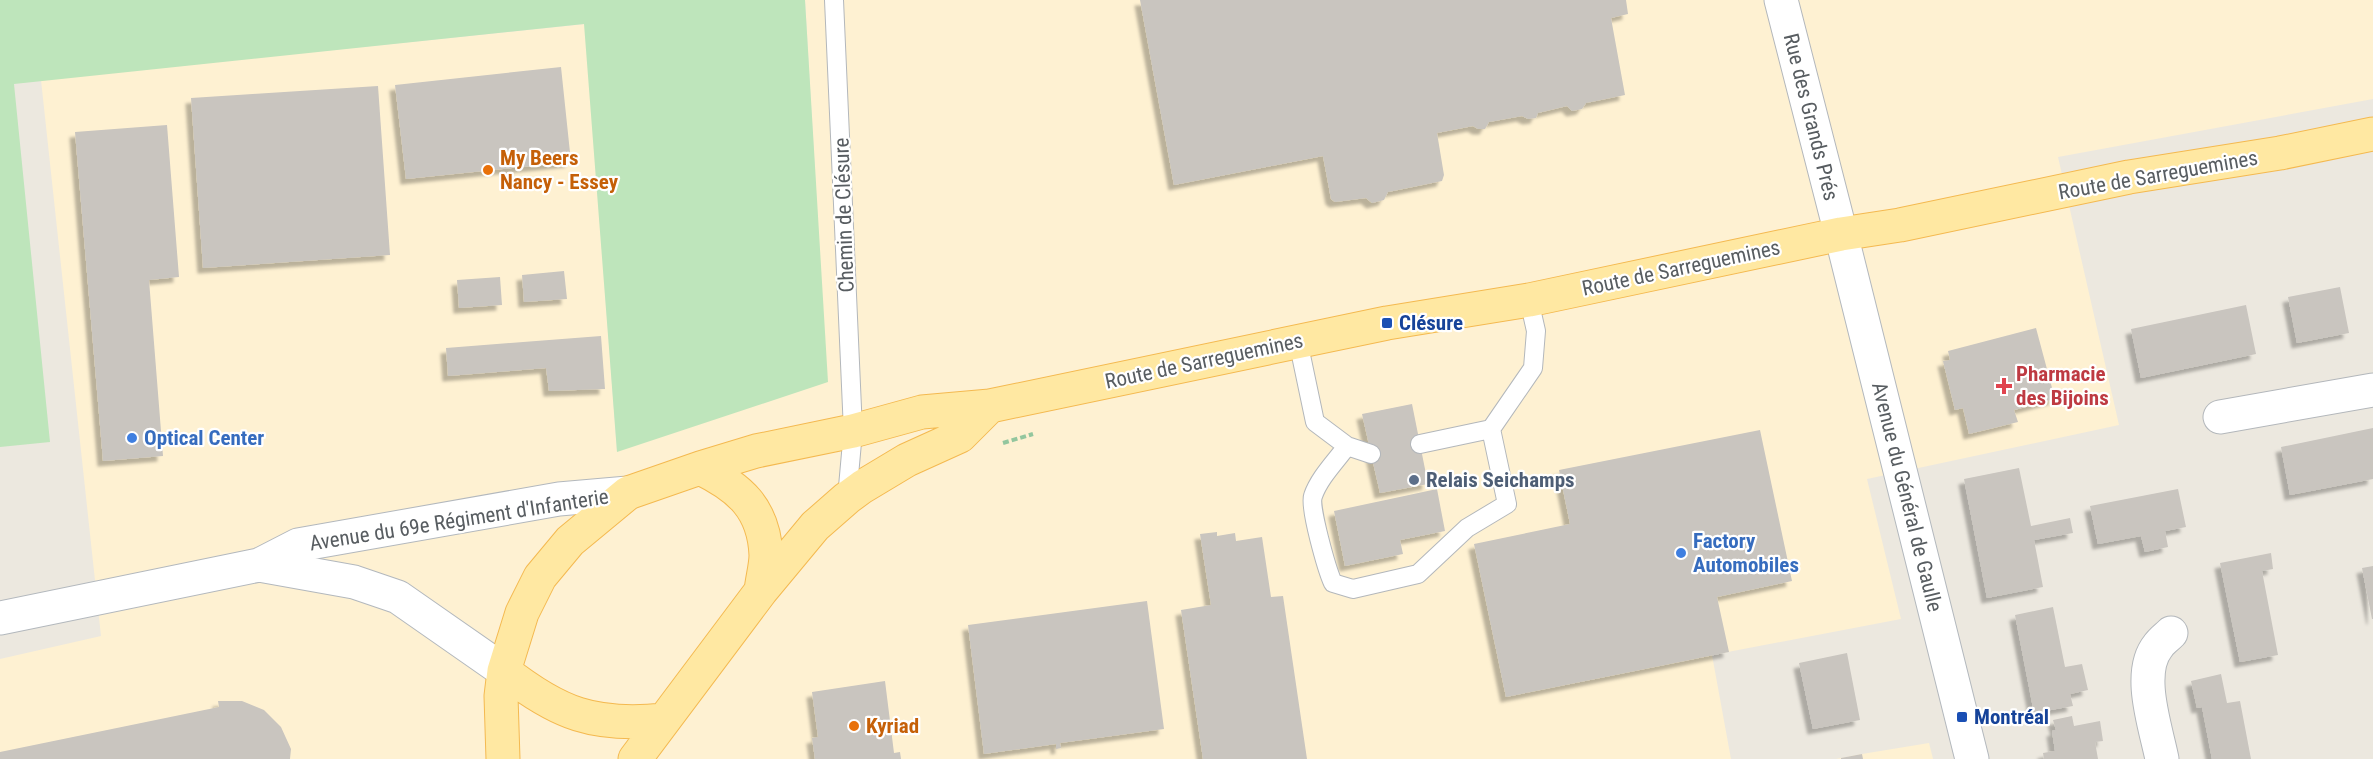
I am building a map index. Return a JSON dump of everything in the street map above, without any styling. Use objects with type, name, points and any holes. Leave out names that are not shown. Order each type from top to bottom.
[{"type":"main road","name":"Route de Sarreguemines","points":[[990,406],[1387,322],[1528,300],[2129,177],[2280,153],[2373,134]]},
{"type":"main road","points":[[503,759],[501,696],[504,672],[522,614],[540,577],[570,541],[628,493],[756,451],[853,431],[922,412],[990,406]]},
{"type":"main road","points":[[635,759],[761,591],[815,526],[847,498],[907,460],[960,436],[990,406]]},
{"type":"main road","points":[[700,468],[718,477],[752,504],[760,522],[766,555],[761,591]]},
{"type":"main road","name":"Avenue du 69e Régiment d'Infanterie","points":[[504,672],[557,708],[580,716],[606,721],[664,720]]},
{"type":"street","name":"Rue des Grands Prés","points":[[1781,0],[1842,234]]},
{"type":"street","name":"Avenue du Général de Gaulle","points":[[1842,234],[1972,759]]},
{"type":"street","points":[[2220,417],[2373,390]]},
{"type":"street","name":"Avenue du 69e Régiment d'Infanterie","points":[[0,618],[259,565],[298,545],[559,499],[628,493]]},
{"type":"street","name":"Avenue du 69e Régiment d'Infanterie","points":[[259,565],[354,582],[398,597],[504,672]]},
{"type":"street","points":[[2162,759],[2147,682],[2149,663],[2157,646],[2171,633]]},
{"type":"lane","name":"Chemin de Clésure","points":[[834,0],[853,431],[847,498]]},
{"type":"lane","points":[[1420,444],[1491,429],[1533,368],[1536,331],[1528,300]]},
{"type":"lane","points":[[1298,342],[1315,422],[1347,446],[1371,454]]},
{"type":"lane","points":[[1347,446],[1319,484],[1312,499],[1326,569],[1333,583],[1353,589],[1418,574],[1467,528],[1507,504],[1491,429]]},
{"type":"path","points":[[993,446],[1038,433]]},
{"type":"shaded area","points":[[805,0],[2373,0],[2373,99],[2058,157],[2119,425],[1867,479],[1901,619],[1712,655],[1731,759],[0,759],[0,659],[101,636],[41,80],[585,24],[617,451],[827,381]]},
{"type":"shaded area","points":[[1929,743],[1933,759],[1836,759],[1862,754]]},
{"type":"green space","points":[[0,0],[805,0],[828,382],[617,452],[584,24],[14,84],[50,442],[0,447]]},
{"type":"building","points":[[1140,0],[1626,0],[1628,14],[1611,18],[1625,95],[1586,103],[1582,109],[1572,111],[1567,106],[1538,113],[1536,118],[1528,119],[1522,116],[1489,122],[1485,129],[1473,126],[1437,133],[1444,175],[1442,181],[1388,192],[1384,200],[1372,203],[1366,198],[1335,202],[1331,199],[1323,156],[1174,185]]},
{"type":"building","points":[[561,67],[571,162],[406,179],[395,85]]},
{"type":"building","points":[[378,86],[390,255],[203,268],[191,98]]},
{"type":"building","points":[[167,125],[179,277],[149,280],[163,456],[103,461],[75,132]]},
{"type":"building","points":[[564,271],[567,299],[524,302],[522,275]]},
{"type":"building","points":[[500,277],[502,305],[459,308],[457,280]]},
{"type":"building","points":[[2340,287],[2349,333],[2297,343],[2288,297]]},
{"type":"building","points":[[2246,305],[2256,354],[2141,378],[2131,329]]},
{"type":"building","name":"Pharmacie des Bijoins","points":[[2036,328],[2055,399],[2014,410],[2018,422],[1969,434],[1963,408],[1955,410],[1943,361],[1950,360],[1948,351]]},
{"type":"building","points":[[601,336],[605,389],[549,391],[546,368],[448,376],[446,348]]},
{"type":"building","points":[[1412,404],[1428,484],[1380,493],[1362,414]]},
{"type":"building","points":[[2373,428],[2373,479],[2290,495],[2281,447]]},
{"type":"building","name":"Factory Automobiles","points":[[1760,430],[1792,581],[1717,597],[1729,652],[1506,697],[1474,544],[1570,524],[1559,470]]},
{"type":"building","points":[[2019,468],[2031,526],[2070,518],[2073,533],[2034,540],[2043,587],[1987,598],[1964,479]]},
{"type":"building","points":[[1437,489],[1445,531],[1400,540],[1403,554],[1345,566],[1334,511]]},
{"type":"building","points":[[2178,489],[2186,527],[2165,531],[2168,547],[2145,552],[2141,536],[2098,544],[2090,506]]},
{"type":"building","points":[[1217,532],[1217,536],[1235,533],[1236,541],[1262,537],[1271,597],[1283,596],[1307,759],[1203,759],[1181,610],[1211,605],[1200,534]]},
{"type":"building","points":[[2271,553],[2273,569],[2262,571],[2278,655],[2240,662],[2220,563]]},
{"type":"building","points":[[2373,566],[2373,619],[2372,619],[2362,568]]},
{"type":"building","points":[[1147,601],[1164,729],[1060,743],[1061,748],[1056,749],[1056,744],[984,754],[968,625]]},
{"type":"building","points":[[2053,607],[2065,667],[2082,664],[2088,690],[2070,694],[2073,706],[2034,713],[2015,615]]},
{"type":"building","points":[[1847,653],[1860,720],[1813,729],[1799,663]]},
{"type":"building","points":[[2221,674],[2227,703],[2240,701],[2251,759],[2212,759],[2202,707],[2197,708],[2191,681]]},
{"type":"building","name":"Kyriad","points":[[885,681],[894,753],[900,752],[901,759],[815,759],[812,738],[818,737],[812,692]]},
{"type":"building","points":[[218,701],[242,701],[264,710],[281,727],[291,749],[290,759],[0,759],[0,752],[219,707]]},
{"type":"building","points":[[2072,716],[2074,726],[2100,721],[2103,741],[2095,742],[2098,759],[2044,759],[2043,753],[2055,751],[2052,731],[2056,730],[2053,720]]},
{"type":"building","points":[[1862,754],[1863,759],[1841,759],[1841,758]]},
{"type":"place","name":"My Beers Nancy - Essey","points":[[488,170]]},
{"type":"place","name":"Clésure","points":[[1387,323]]},
{"type":"place","name":"Pharmacie des Bijoins","points":[[2004,386]]},
{"type":"place","name":"Optical Center","points":[[132,438]]},
{"type":"place","name":"Relais Seichamps","points":[[1414,480]]},
{"type":"place","name":"Factory Automobiles","points":[[1681,553]]},
{"type":"place","name":"Montréal","points":[[1962,717]]},
{"type":"place","name":"Kyriad","points":[[854,726]]}]
